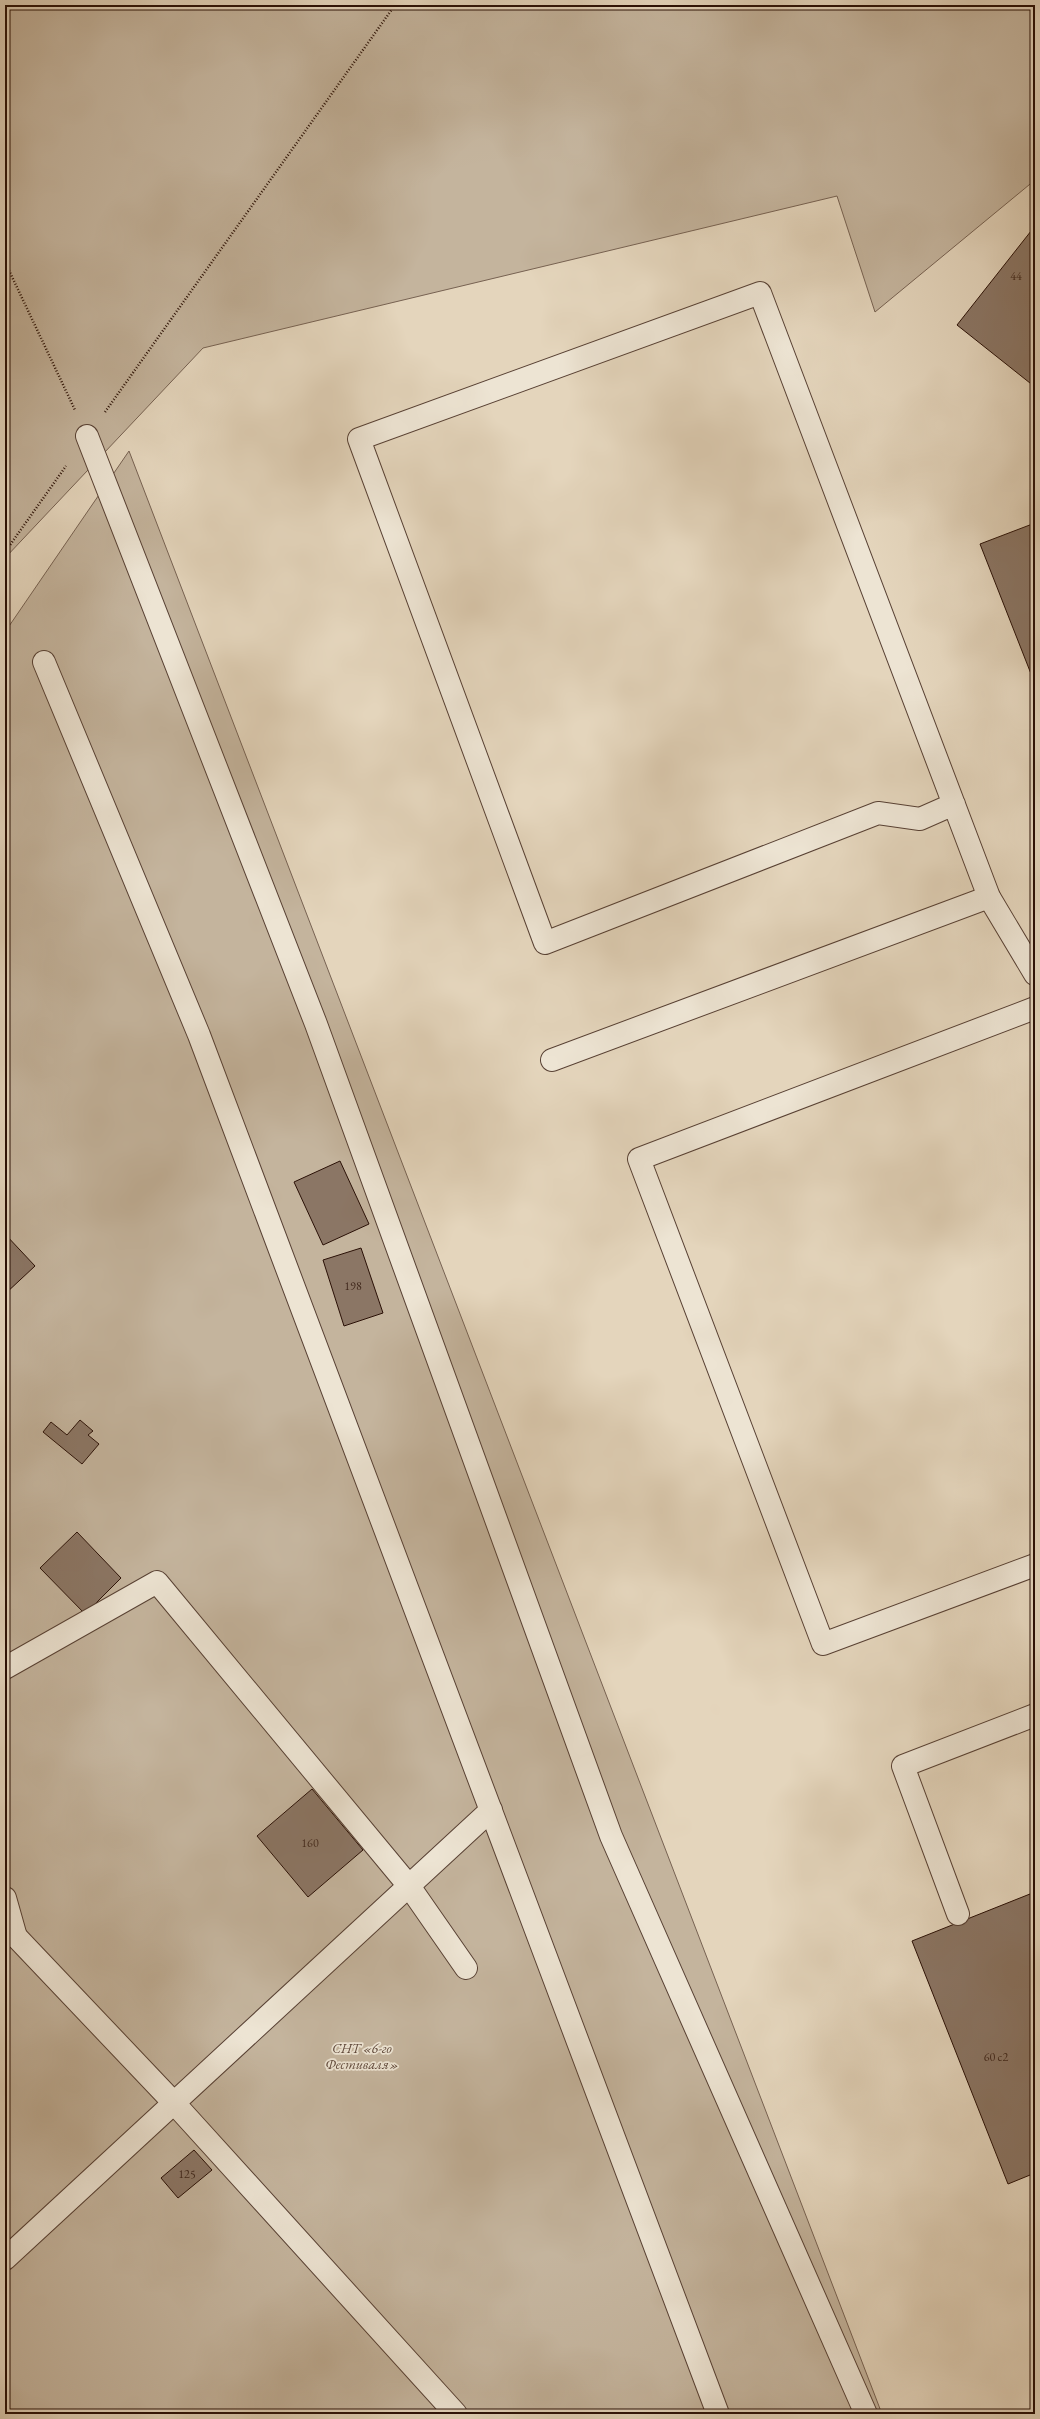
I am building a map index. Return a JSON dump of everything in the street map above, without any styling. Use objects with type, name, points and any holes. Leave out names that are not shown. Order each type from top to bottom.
[{"type":"lane","points":[[954,804],[920,819],[878,813],[545,943],[359,439],[760,293],[954,804],[989,897],[1035,974]]},
{"type":"lane","points":[[87,436],[316,1024],[611,1836],[866,2414]]},
{"type":"lane","points":[[44,662],[198,1034],[718,2414]]},
{"type":"lane","points":[[552,1060],[989,897]]},
{"type":"lane","points":[[1035,1008],[639,1160],[823,1644],[1035,1565]]},
{"type":"lane","points":[[5,1668],[157,1582],[409,1886],[466,1968]]},
{"type":"lane","points":[[958,1914],[903,1766],[1035,1715]]},
{"type":"lane","points":[[5,2259],[491,1810]]},
{"type":"lane","points":[[5,1898],[11,1931],[174,2103],[456,2414]]},
{"type":"path","points":[[5,552],[395,5]]},
{"type":"path","points":[[5,262],[87,436]]},
{"type":"green space","points":[[5,5],[1035,5],[1035,180],[875,312],[837,196],[203,348],[5,558]]},
{"type":"green space","name":"СНТ «6-го Фестиваля»","points":[[129,451],[882,2414],[5,2414],[5,632]]},
{"type":"building","points":[[1035,226],[1035,387],[957,325]]},
{"type":"building","points":[[1035,523],[1035,684],[980,544]]},
{"type":"building","points":[[340,1161],[369,1224],[323,1245],[294,1182]]},
{"type":"building","points":[[5,1234],[35,1266],[5,1294]]},
{"type":"building","points":[[361,1248],[383,1313],[344,1326],[323,1260]]},
{"type":"building","points":[[80,1420],[93,1431],[88,1435],[99,1444],[82,1464],[43,1432],[51,1422],[67,1435]]},
{"type":"building","points":[[77,1532],[121,1578],[85,1614],[40,1568]]},
{"type":"building","points":[[312,1789],[363,1850],[308,1897],[257,1836]]},
{"type":"building","points":[[1035,1892],[1035,2173],[1008,2184],[912,1941]]},
{"type":"building","points":[[194,2150],[212,2170],[178,2198],[161,2178]]}]
